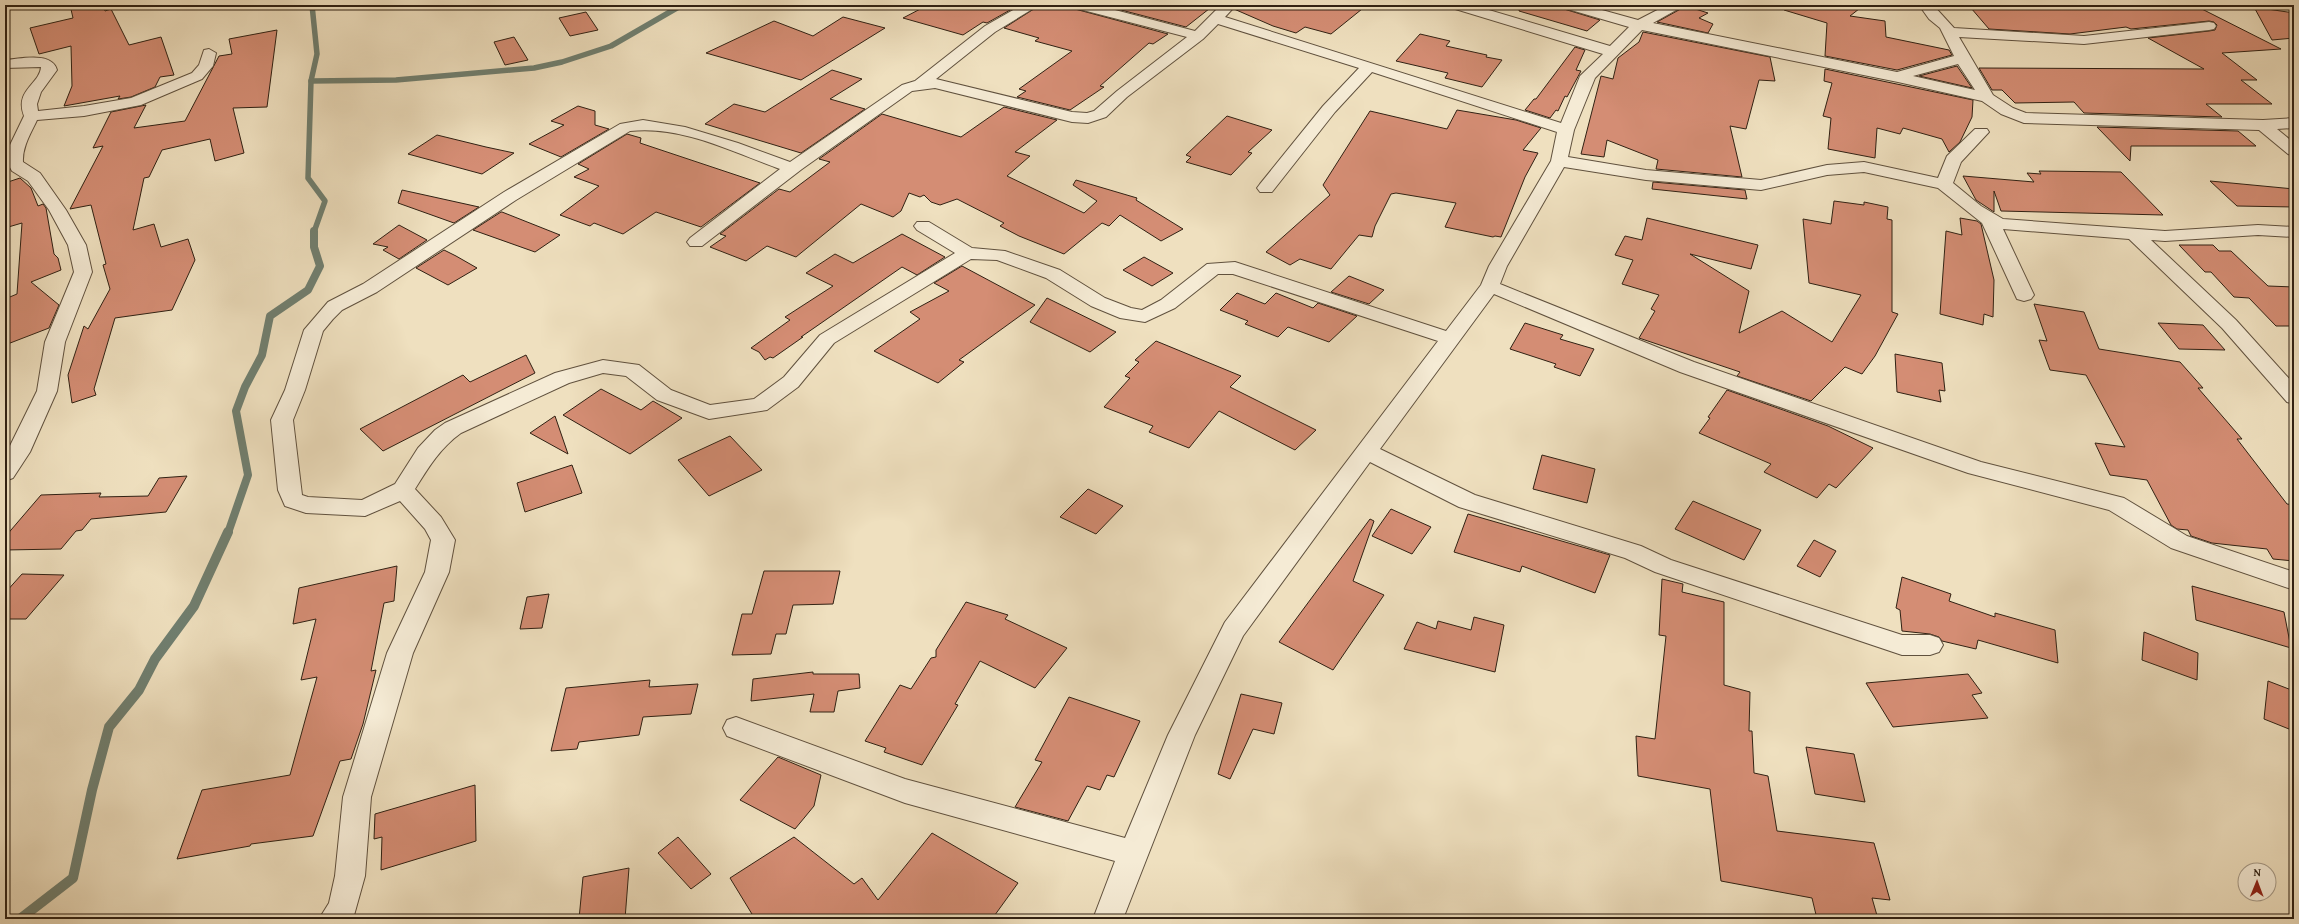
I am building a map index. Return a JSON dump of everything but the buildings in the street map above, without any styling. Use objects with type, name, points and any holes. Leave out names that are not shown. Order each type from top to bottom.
[{"type":"street","points":[[920,84],[990,29],[1032,5]]},
{"type":"street","points":[[1080,5],[1198,36]]},
{"type":"street","points":[[696,242],[792,168],[907,88],[920,84],[935,83],[1072,117],[1088,118],[1100,114],[1122,94],[1198,36],[1207,25],[1216,19],[1229,5]]},
{"type":"street","points":[[1457,5],[1613,52]]},
{"type":"street","points":[[1568,5],[1639,25],[1898,77],[1987,98],[2007,112],[2024,118],[2263,125],[2294,123]]},
{"type":"street","points":[[1108,919],[1160,783],[1208,676],[1234,629],[1490,286],[1498,266],[1559,161],[1566,130],[1588,76],[1613,52],[1624,38],[1639,25],[1678,5]]},
{"type":"street","points":[[1926,5],[1950,32],[1962,58],[1987,98]]},
{"type":"street","points":[[1216,19],[1292,41],[1368,67],[1566,130]]},
{"type":"street","points":[[1950,32],[2084,40],[2209,26]]},
{"type":"street","points":[[32,116],[84,111],[135,102],[197,76],[206,66],[209,53]]},
{"type":"street","points":[[1898,77],[1915,70],[1962,58]]},
{"type":"street","points":[[5,64],[40,62],[48,65],[49,70],[32,95],[29,104],[32,116],[15,154],[15,162],[21,170],[33,177],[44,191],[77,243],[82,261],[83,272],[55,342],[47,391],[19,452],[5,472]]},
{"type":"street","points":[[1266,188],[1330,109],[1368,67]]},
{"type":"street","points":[[2263,125],[2294,151]]},
{"type":"street","points":[[792,168],[680,129],[637,126],[626,127],[510,196],[370,288],[335,306],[314,330],[295,390],[282,420],[289,490],[293,500],[306,505],[365,508],[403,490],[426,453],[443,434],[453,428],[562,378],[603,366],[632,370],[664,395],[709,412],[760,406],[791,382],[827,339],[968,253]]},
{"type":"street","points":[[1944,184],[1954,160],[1980,132]]},
{"type":"street","points":[[1559,161],[1646,176],[1761,185],[1827,170],[1864,167],[1944,184],[1990,220],[2022,226],[2165,236],[2258,230],[2294,232]]},
{"type":"street","points":[[1990,220],[2024,295]]},
{"type":"street","points":[[924,226],[968,253],[999,255],[1053,274],[1098,302],[1127,314],[1145,316],[1168,304],[1214,268],[1225,267],[1235,268],[1451,339]]},
{"type":"street","points":[[2133,233],[2229,324],[2294,397]]},
{"type":"street","points":[[1490,286],[1687,367],[1976,468],[2116,504],[2179,542],[2294,582]]},
{"type":"street","points":[[2266,364],[2294,373]]},
{"type":"street","points":[[1366,451],[1467,501],[1633,552],[1663,566],[1902,645],[1930,645]]},
{"type":"street","points":[[334,919],[342,910],[350,876],[357,797],[400,653],[437,572],[443,540],[433,523],[403,490]]},
{"type":"street","points":[[736,728],[905,791],[1133,853]]},
{"type":"waterway","points":[[311,81],[317,54],[312,5]]},
{"type":"waterway","points":[[311,81],[396,80],[534,68],[562,62],[611,46],[682,5]]},
{"type":"waterway","points":[[311,81],[308,178],[325,201],[314,232]]},
{"type":"waterway","points":[[228,533],[248,475],[236,411],[245,387],[262,355],[270,316],[308,290],[320,266],[314,247],[314,232]]},
{"type":"waterway","points":[[20,919],[73,878],[92,790],[109,727],[139,690],[155,659],[194,606],[228,532]]}]
